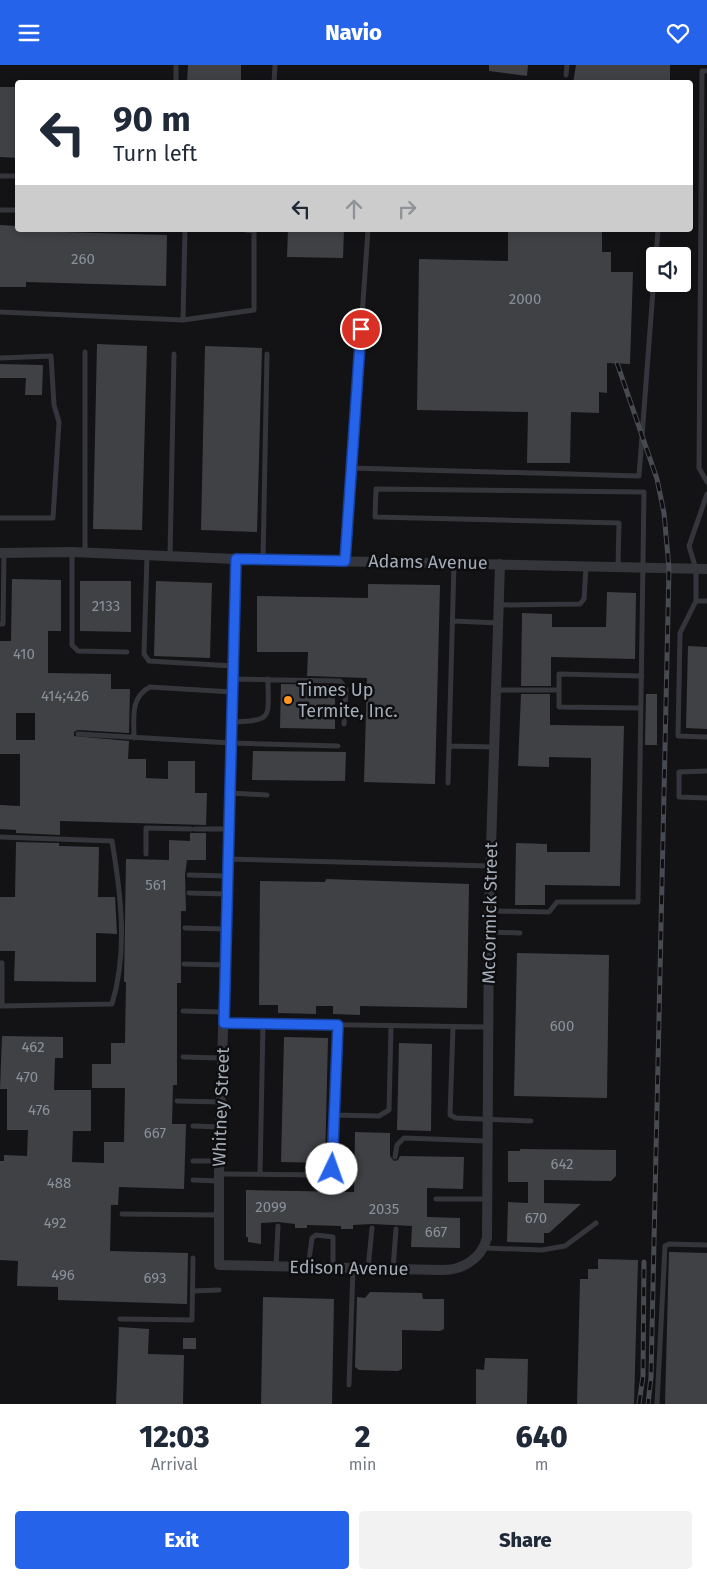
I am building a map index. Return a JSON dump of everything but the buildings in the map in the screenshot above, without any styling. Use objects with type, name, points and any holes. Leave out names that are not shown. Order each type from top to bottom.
[{"type":"street","name":"Adams Avenue","points":[[2,553],[72,552],[236,559],[707,569]]},
{"type":"street","name":"Whitney Street","points":[[219,1265],[219,1177],[236,559]]},
{"type":"street","name":"McCormick Street","points":[[476,1259],[484,1248],[487,1238],[486,1141],[489,1027],[489,911],[500,564]]},
{"type":"street","name":"Edison Avenue","points":[[219,1265],[446,1271],[460,1268],[476,1259]]},
{"type":"lane","points":[[176,65],[176,80]]},
{"type":"lane","points":[[274,80],[275,65]]},
{"type":"lane","points":[[566,75],[567,65]]},
{"type":"lane","points":[[704,69],[698,468],[707,482]]},
{"type":"lane","points":[[0,176],[15,176]]},
{"type":"lane","points":[[0,210],[15,210]]},
{"type":"lane","points":[[183,320],[185,232]]},
{"type":"lane","points":[[0,312],[183,320],[254,310],[254,232]]},
{"type":"lane","points":[[345,561],[368,232]]},
{"type":"lane","points":[[657,247],[658,232]]},
{"type":"lane","points":[[701,263],[707,263]]},
{"type":"lane","points":[[351,468],[639,476],[653,292]]},
{"type":"lane","points":[[85,351],[85,553]]},
{"type":"lane","points":[[170,557],[174,354]]},
{"type":"lane","points":[[263,559],[267,354]]},
{"type":"lane","points":[[0,358],[51,356],[54,405],[59,422],[53,518],[0,517]]},
{"type":"lane","points":[[489,911],[548,912],[557,902],[638,902],[644,492],[376,489],[375,517],[619,523],[618,567]]},
{"type":"lane","points":[[707,494],[689,546],[696,569],[696,601],[680,633],[678,736],[707,737]]},
{"type":"lane","points":[[72,552],[72,645],[78,651],[127,652]]},
{"type":"lane","points":[[0,624],[3,623],[2,553]]},
{"type":"lane","points":[[147,556],[144,654],[146,659],[149,661],[233,665]]},
{"type":"lane","points":[[448,783],[454,563]]},
{"type":"lane","points":[[499,605],[580,604],[584,599],[586,566]]},
{"type":"lane","points":[[696,601],[707,601]]},
{"type":"lane","points":[[453,621],[498,623]]},
{"type":"lane","points":[[641,708],[559,707],[559,674],[642,676]]},
{"type":"lane","points":[[233,679],[340,681],[346,689],[344,724]]},
{"type":"lane","points":[[232,722],[260,721],[268,714],[268,679]]},
{"type":"lane","points":[[134,738],[135,704],[141,692],[150,687],[233,692]]},
{"type":"lane","points":[[496,690],[559,690]]},
{"type":"lane","points":[[78,734],[231,743],[338,746]]},
{"type":"lane","points":[[449,746],[494,747]]},
{"type":"lane","points":[[707,771],[679,772],[679,797],[707,797]]},
{"type":"lane","points":[[230,793],[267,795]]},
{"type":"lane","points":[[146,854],[146,828],[229,829]]},
{"type":"lane","points":[[0,837],[112,841],[121,894],[118,984],[112,1004],[1,1006],[0,963]]},
{"type":"lane","points":[[228,859],[490,866]]},
{"type":"lane","points":[[189,875],[228,876]]},
{"type":"lane","points":[[189,893],[227,895]]},
{"type":"lane","points":[[185,928],[226,929]]},
{"type":"lane","points":[[489,933],[520,933]]},
{"type":"lane","points":[[184,964],[225,965]]},
{"type":"lane","points":[[183,1011],[224,1011]]},
{"type":"lane","points":[[224,1023],[453,1028],[489,1027]]},
{"type":"lane","points":[[260,1174],[263,1024]]},
{"type":"lane","points":[[193,1180],[260,1174],[322,1175],[332,1169],[338,1025]]},
{"type":"lane","points":[[334,1115],[379,1116],[389,1110],[390,1027]]},
{"type":"lane","points":[[453,1028],[449,1112],[456,1118],[531,1121]]},
{"type":"lane","points":[[183,1057],[223,1059]]},
{"type":"lane","points":[[177,1101],[221,1102]]},
{"type":"lane","points":[[193,1126],[221,1127]]},
{"type":"lane","points":[[395,1157],[397,1145],[404,1138],[486,1141]]},
{"type":"lane","points":[[193,1161],[220,1161]]},
{"type":"lane","points":[[436,1199],[486,1199]]},
{"type":"lane","points":[[122,1214],[219,1215]]},
{"type":"lane","points":[[484,1248],[542,1250],[565,1246],[596,1223]]},
{"type":"lane","points":[[276,1267],[278,1226]]},
{"type":"lane","points":[[368,1269],[372,1228]]},
{"type":"lane","points":[[393,1269],[396,1229]]},
{"type":"lane","points":[[308,1267],[312,1238],[316,1235],[333,1237],[332,1268]]},
{"type":"lane","points":[[657,1404],[664,1246],[669,1243],[707,1245]]},
{"type":"lane","points":[[120,1319],[192,1320],[193,1258]]},
{"type":"lane","points":[[350,1385],[353,1268]]},
{"type":"lane","points":[[193,1291],[219,1290]]},
{"type":"railway","points":[[617,363],[657,479],[664,513],[669,568],[651,1377],[648,1404]]},
{"type":"railway","points":[[639,1404],[643,1376],[644,1262]]},
{"type":"place","name":"Times Up Termite, Inc.","points":[[288,700]]},
{"type":"route","points":[[332,1169],[338,1025],[224,1023],[236,559],[345,561],[361,329]]}]
